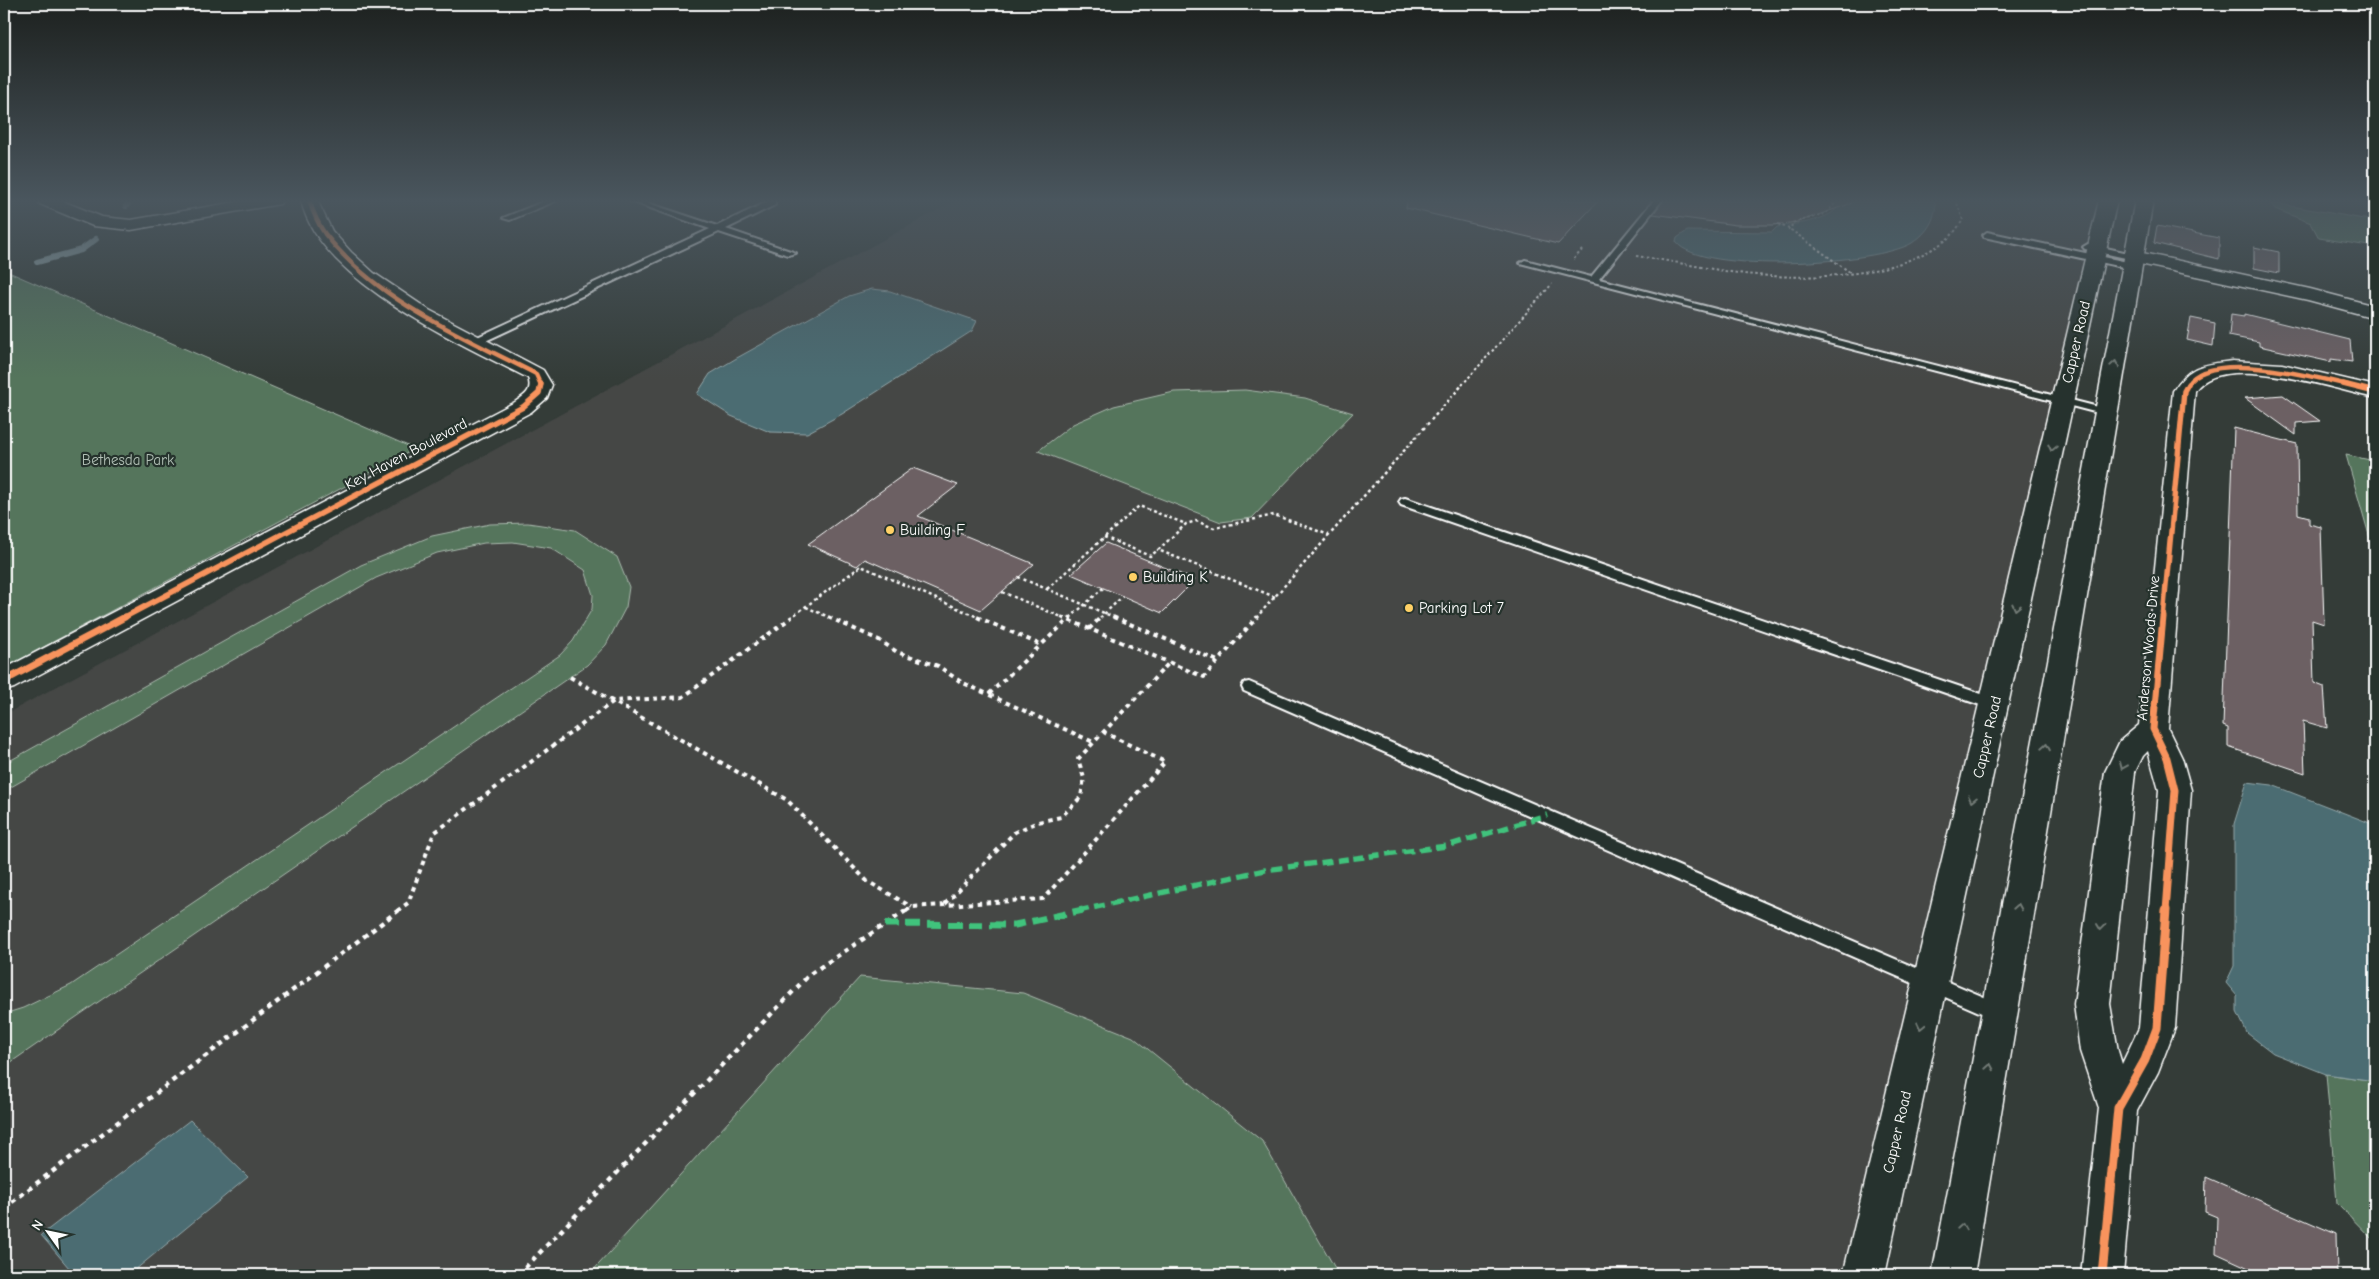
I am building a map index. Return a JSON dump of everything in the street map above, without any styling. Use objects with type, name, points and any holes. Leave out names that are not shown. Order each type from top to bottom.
[{"type":"street","name":"Key Haven Boulevard","points":[[4,681],[523,407],[535,398],[541,389],[541,381],[536,374],[415,309],[359,268],[351,260]]},
{"type":"street","name":"Capper Road","points":[[1864,1275],[2095,260]]},
{"type":"street","points":[[1953,1275],[2133,262],[2223,281],[2312,304],[2350,307],[2375,312]]},
{"type":"street","name":"Anderson Woods Drive","points":[[2102,1275],[2118,1108],[2145,1060],[2157,1028],[2175,790],[2167,758],[2153,730],[2184,391],[2191,379],[2207,371],[2228,367],[2254,367],[2291,373],[2375,392]]},
{"type":"street","name":"Anderson Woods Drive","points":[[2118,1108],[2099,1052],[2092,1004],[2120,772],[2131,749],[2153,730]]},
{"type":"lane","points":[[475,342],[652,260]]},
{"type":"lane","points":[[1592,280],[1609,260]]},
{"type":"lane","points":[[2122,260],[2133,262]]},
{"type":"lane","points":[[1525,263],[2106,412]]},
{"type":"lane","points":[[1405,502],[1994,704]]},
{"type":"lane","points":[[1250,687],[1999,1012]]},
{"type":"path","points":[[1002,592],[1204,677],[1574,260]]},
{"type":"path","points":[[1659,260],[1760,275],[1834,275],[1891,268],[1912,260]]},
{"type":"path","points":[[1831,260],[1851,273]]},
{"type":"path","points":[[1047,589],[1138,506],[1186,524]]},
{"type":"path","points":[[1104,537],[1150,556],[1186,524],[1196,521],[1214,528],[1274,515],[1330,535]]},
{"type":"path","points":[[1158,550],[1275,597]]},
{"type":"path","points":[[4,1208],[408,904],[434,833],[614,701],[683,696],[861,566],[1041,646]]},
{"type":"path","points":[[1018,577],[1218,661]]},
{"type":"path","points":[[989,694],[1103,588]]},
{"type":"path","points":[[1090,629],[1124,596]]},
{"type":"path","points":[[805,607],[879,640],[897,652],[938,666],[960,682],[1093,742]]},
{"type":"path","points":[[944,905],[1015,832],[1038,822],[1061,817],[1081,797],[1084,778],[1078,758],[1093,742],[1105,733],[1169,663]]},
{"type":"path","points":[[570,677],[788,800],[866,881],[912,907]]},
{"type":"path","points":[[518,1275],[810,974],[912,907],[1043,899],[1165,762],[1105,733]]},
{"type":"shaded area","points":[[847,260],[2093,260],[1863,1275],[4,1275],[4,715]]},
{"type":"green space","name":"Bethesda Park","points":[[4,270],[415,449],[4,668]]},
{"type":"green space","points":[[1245,390],[1305,398],[1353,413],[1252,518],[1221,522],[1038,451],[1073,424],[1114,406],[1174,392]]},
{"type":"green space","points":[[2346,455],[2375,461],[2375,556]]},
{"type":"green space","points":[[528,523],[575,530],[617,557],[629,587],[626,607],[606,645],[587,665],[4,1067],[4,1014],[23,1008],[71,985],[560,655],[573,641],[592,609],[593,595],[585,570],[551,548],[513,542],[484,543],[437,553],[376,578],[4,791],[4,764],[361,565],[432,536],[490,524]]},
{"type":"green space","points":[[860,977],[1023,993],[1133,1037],[1262,1141],[1339,1275],[589,1275]]},
{"type":"green space","points":[[2326,1074],[2375,1081],[2375,1242],[2337,1203]]},
{"type":"water","points":[[1726,260],[1838,260],[1790,263]]},
{"type":"water","points":[[872,289],[890,291],[977,321],[972,331],[842,414],[807,433],[770,432],[731,416],[697,394],[710,374],[735,359],[849,296]]},
{"type":"water","points":[[2247,782],[2272,785],[2375,825],[2375,1081],[2326,1074],[2273,1053],[2247,1033],[2237,1012],[2237,996],[2226,983],[2234,966],[2234,824]]},
{"type":"water","points":[[190,1120],[248,1177],[129,1275],[75,1275],[41,1235]]},
{"type":"building","points":[[2254,260],[2279,260],[2279,273],[2254,268]]},
{"type":"building","points":[[2231,314],[2244,316],[2244,314],[2350,340],[2352,362],[2331,359],[2331,362],[2259,346],[2259,342],[2229,336]]},
{"type":"building","points":[[2191,318],[2215,323],[2213,346],[2187,340]]},
{"type":"building","points":[[2283,395],[2320,421],[2296,423],[2296,435],[2245,398]]},
{"type":"building","points":[[2234,428],[2297,444],[2298,514],[2309,517],[2309,524],[2321,527],[2324,624],[2312,620],[2314,683],[2324,687],[2327,728],[2303,721],[2305,773],[2228,747],[2228,728],[2223,726]]},
{"type":"building","name":"Building F","points":[[913,468],[958,485],[918,516],[1034,564],[981,610],[865,559],[857,566],[808,544]]},
{"type":"building","name":"Building K","points":[[1106,543],[1195,580],[1162,613],[1071,574]]},
{"type":"building","points":[[2206,1177],[2336,1234],[2337,1275],[2264,1275],[2216,1253],[2217,1217],[2205,1212]]},
{"type":"waterway","points":[[37,262],[45,260]]},
{"type":"marked path","points":[[885,924],[1015,925],[1265,870],[1447,846],[1547,815]]},
{"type":"cycle path","points":[[4,681],[523,407],[539,393],[541,385],[536,374],[451,331],[422,314],[368,277],[348,260]]},
{"type":"cycle path","points":[[2102,1275],[2118,1108],[2145,1060],[2157,1028],[2175,790],[2167,758],[2153,729],[2184,391],[2193,378],[2210,370],[2232,367],[2256,367],[2308,376],[2375,392]]},
{"type":"place","name":"Building F","points":[[890,530]]},
{"type":"place","name":"Building K","points":[[1133,577]]},
{"type":"place","name":"Parking Lot 7","points":[[1409,608]]}]
